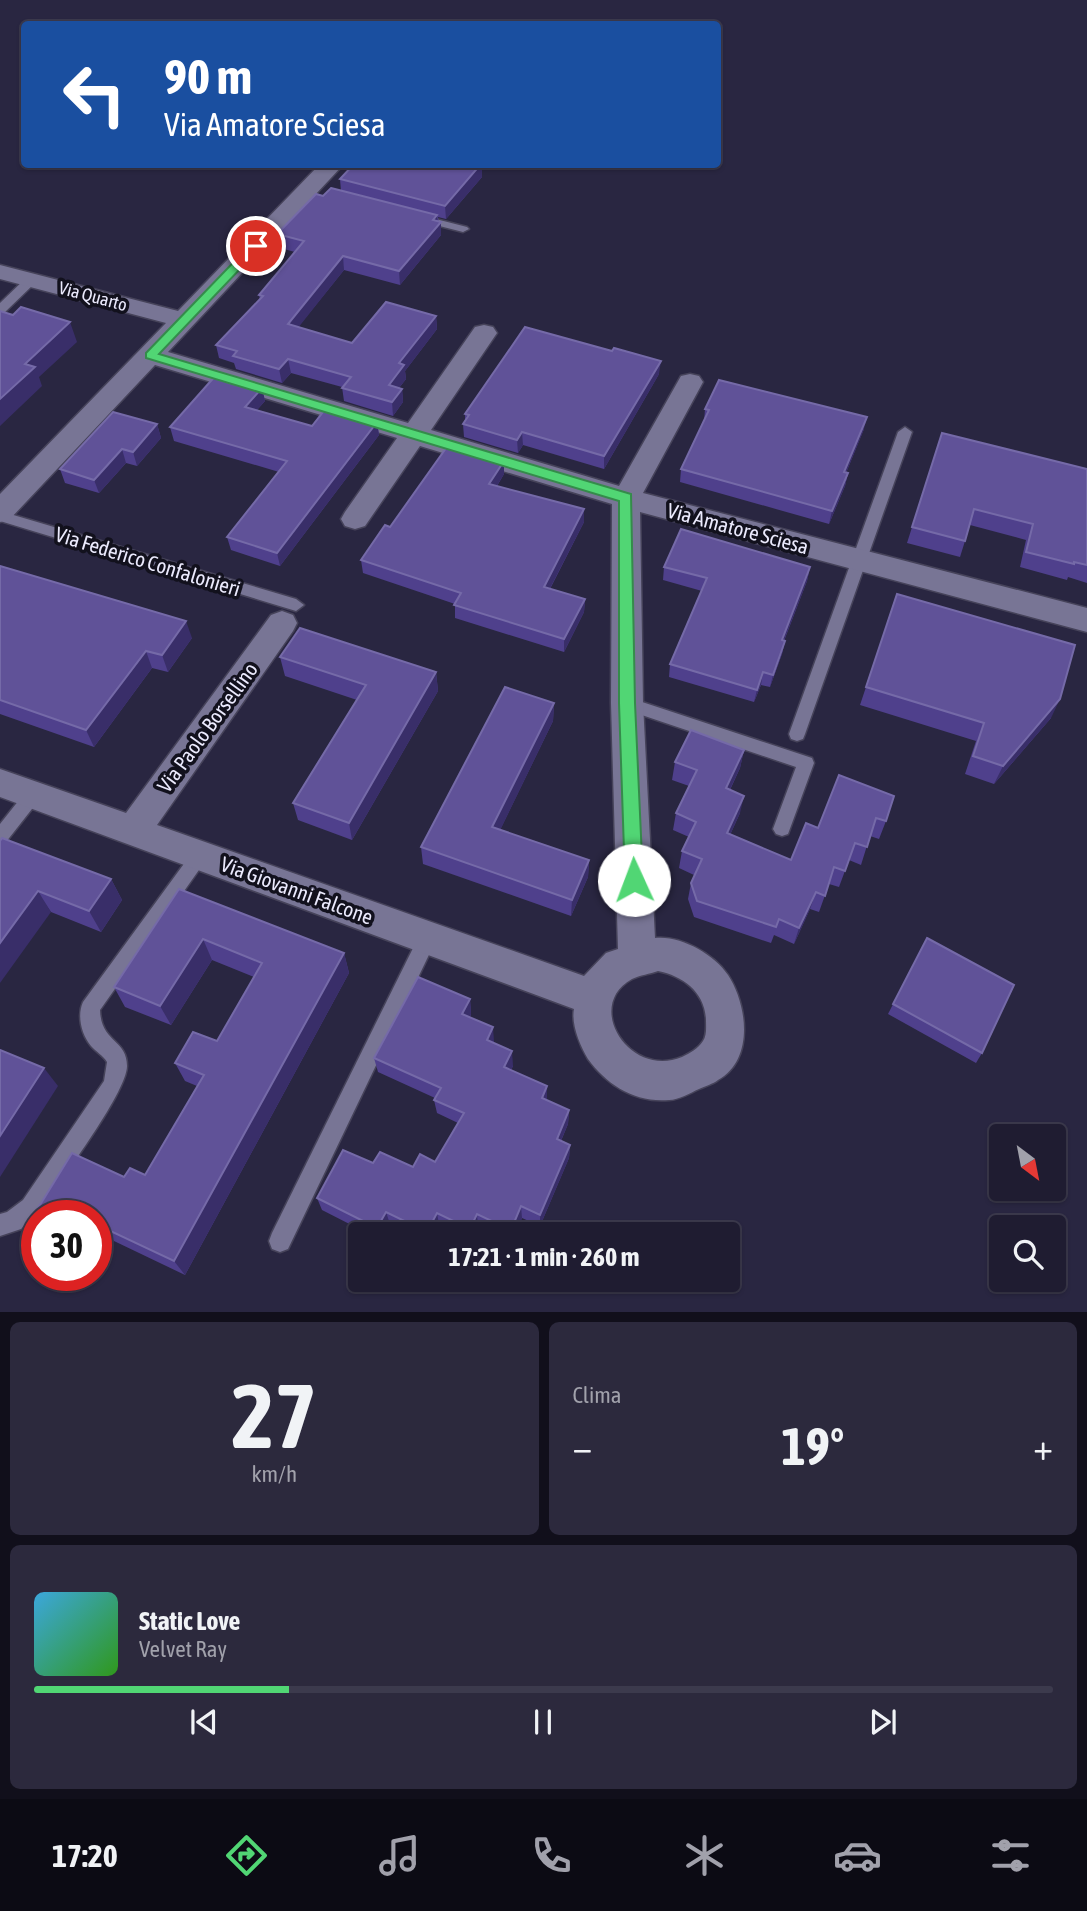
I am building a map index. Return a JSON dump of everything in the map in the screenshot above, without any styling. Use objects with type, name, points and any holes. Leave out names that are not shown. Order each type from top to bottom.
[{"type":"street","name":"Via Federico Confalonieri","points":[[0,514],[150,355],[316,191],[330,168]]},
{"type":"street","name":"Via Quarto","points":[[0,272],[185,320]]},
{"type":"street","points":[[355,519],[484,333]]},
{"type":"street","name":"Via Amatore Sciesa","points":[[150,355],[626,498],[1087,620]]},
{"type":"street","points":[[637,957],[627,703],[626,498],[690,382]]},
{"type":"street","name":"Via Paolo Borsellino","points":[[132,832],[289,614]]},
{"type":"street","name":"Via Giovanni Falcone","points":[[16,789],[594,998]]},
{"type":"street","points":[[659,954],[680,959],[699,969],[714,984],[724,1004],[727,1025],[722,1045],[710,1063],[692,1076],[671,1082],[648,1081],[626,1073],[608,1059],[596,1040],[591,1019],[594,998],[603,979],[618,966],[637,957],[659,954]]},
{"type":"lane","points":[[412,216],[463,229]]},
{"type":"lane","points":[[0,310],[31,280]]},
{"type":"lane","points":[[797,734],[905,432]]},
{"type":"lane","name":"Via Federico Confalonieri","points":[[0,514],[289,614]]},
{"type":"lane","points":[[627,703],[806,763],[782,829]]},
{"type":"lane","points":[[0,837],[16,789]]},
{"type":"lane","points":[[0,1226],[13,1221],[30,1208],[113,1085],[118,1063],[114,1054],[97,1041],[89,1028],[90,1008],[200,856]]},
{"type":"lane","points":[[280,1241],[428,938]]},
{"type":"building","points":[[350,168],[478,168],[445,206],[340,179]]},
{"type":"building","points":[[331,188],[437,215],[433,220],[441,222],[399,271],[343,256],[288,324],[352,343],[386,302],[436,316],[399,363],[404,365],[389,385],[402,389],[392,402],[342,388],[351,377],[288,359],[279,369],[233,356],[237,351],[216,345],[263,296],[259,295],[304,241],[277,234],[316,194],[323,196]]},
{"type":"building","points":[[21,307],[70,322],[25,364],[35,367],[0,399],[0,311],[13,315]]},
{"type":"building","points":[[525,327],[612,351],[614,348],[661,361],[604,456],[522,432],[517,440],[463,424],[469,415],[465,414]]},
{"type":"building","points":[[217,374],[262,388],[245,407],[312,426],[327,407],[377,422],[277,553],[227,537],[287,461],[170,427]]},
{"type":"building","points":[[719,380],[867,417],[844,472],[848,473],[832,511],[681,469],[709,410],[705,409]]},
{"type":"building","points":[[113,412],[157,424],[133,452],[122,449],[94,480],[60,469]]},
{"type":"building","points":[[942,433],[1087,469],[1087,565],[1026,552],[1033,524],[974,509],[965,541],[912,527]]},
{"type":"building","points":[[449,444],[504,461],[489,484],[584,509],[544,587],[585,599],[564,639],[454,605],[461,593],[361,560],[385,525],[390,527]]},
{"type":"building","points":[[681,529],[810,567],[782,640],[785,641],[773,675],[763,672],[757,690],[670,664],[707,578],[664,567]]},
{"type":"building","points":[[0,566],[186,621],[162,655],[146,651],[86,730],[0,700]]},
{"type":"building","points":[[897,594],[1075,645],[1060,699],[1003,766],[973,756],[984,723],[866,687]]},
{"type":"building","points":[[300,628],[436,672],[349,823],[293,803],[366,685],[280,657]]},
{"type":"building","points":[[505,687],[554,703],[492,827],[589,860],[572,900],[421,847]]},
{"type":"building","points":[[691,730],[744,750],[726,788],[744,796],[727,833],[791,860],[806,823],[818,828],[839,775],[894,796],[886,821],[876,818],[867,847],[855,843],[845,871],[834,867],[825,896],[816,892],[799,928],[779,919],[776,927],[697,901],[691,883],[702,859],[682,851],[696,822],[676,813],[697,770],[675,762]]},
{"type":"building","points":[[2,838],[111,879],[89,911],[38,891],[0,943]]},
{"type":"building","points":[[179,889],[344,953],[174,1261],[112,1232],[112,1200],[43,1200],[72,1153],[124,1177],[130,1168],[145,1175],[204,1075],[175,1063],[193,1032],[217,1041],[262,963],[203,939],[160,1006],[114,987]]},
{"type":"building","points":[[927,938],[1014,985],[982,1053],[893,1004]]},
{"type":"building","points":[[418,977],[470,999],[462,1014],[493,1027],[487,1040],[512,1051],[504,1067],[547,1086],[542,1098],[569,1110],[557,1139],[570,1145],[540,1215],[521,1206],[514,1222],[494,1222],[477,1214],[473,1222],[456,1222],[437,1213],[432,1222],[406,1222],[386,1212],[380,1222],[365,1222],[317,1198],[343,1150],[373,1163],[380,1152],[413,1167],[420,1154],[435,1162],[464,1113],[434,1100],[441,1088],[374,1058]]},
{"type":"building","points":[[0,1050],[44,1068],[0,1136]]},
{"type":"route","points":[[256,246],[150,355],[626,498],[627,703],[634,880]]}]
